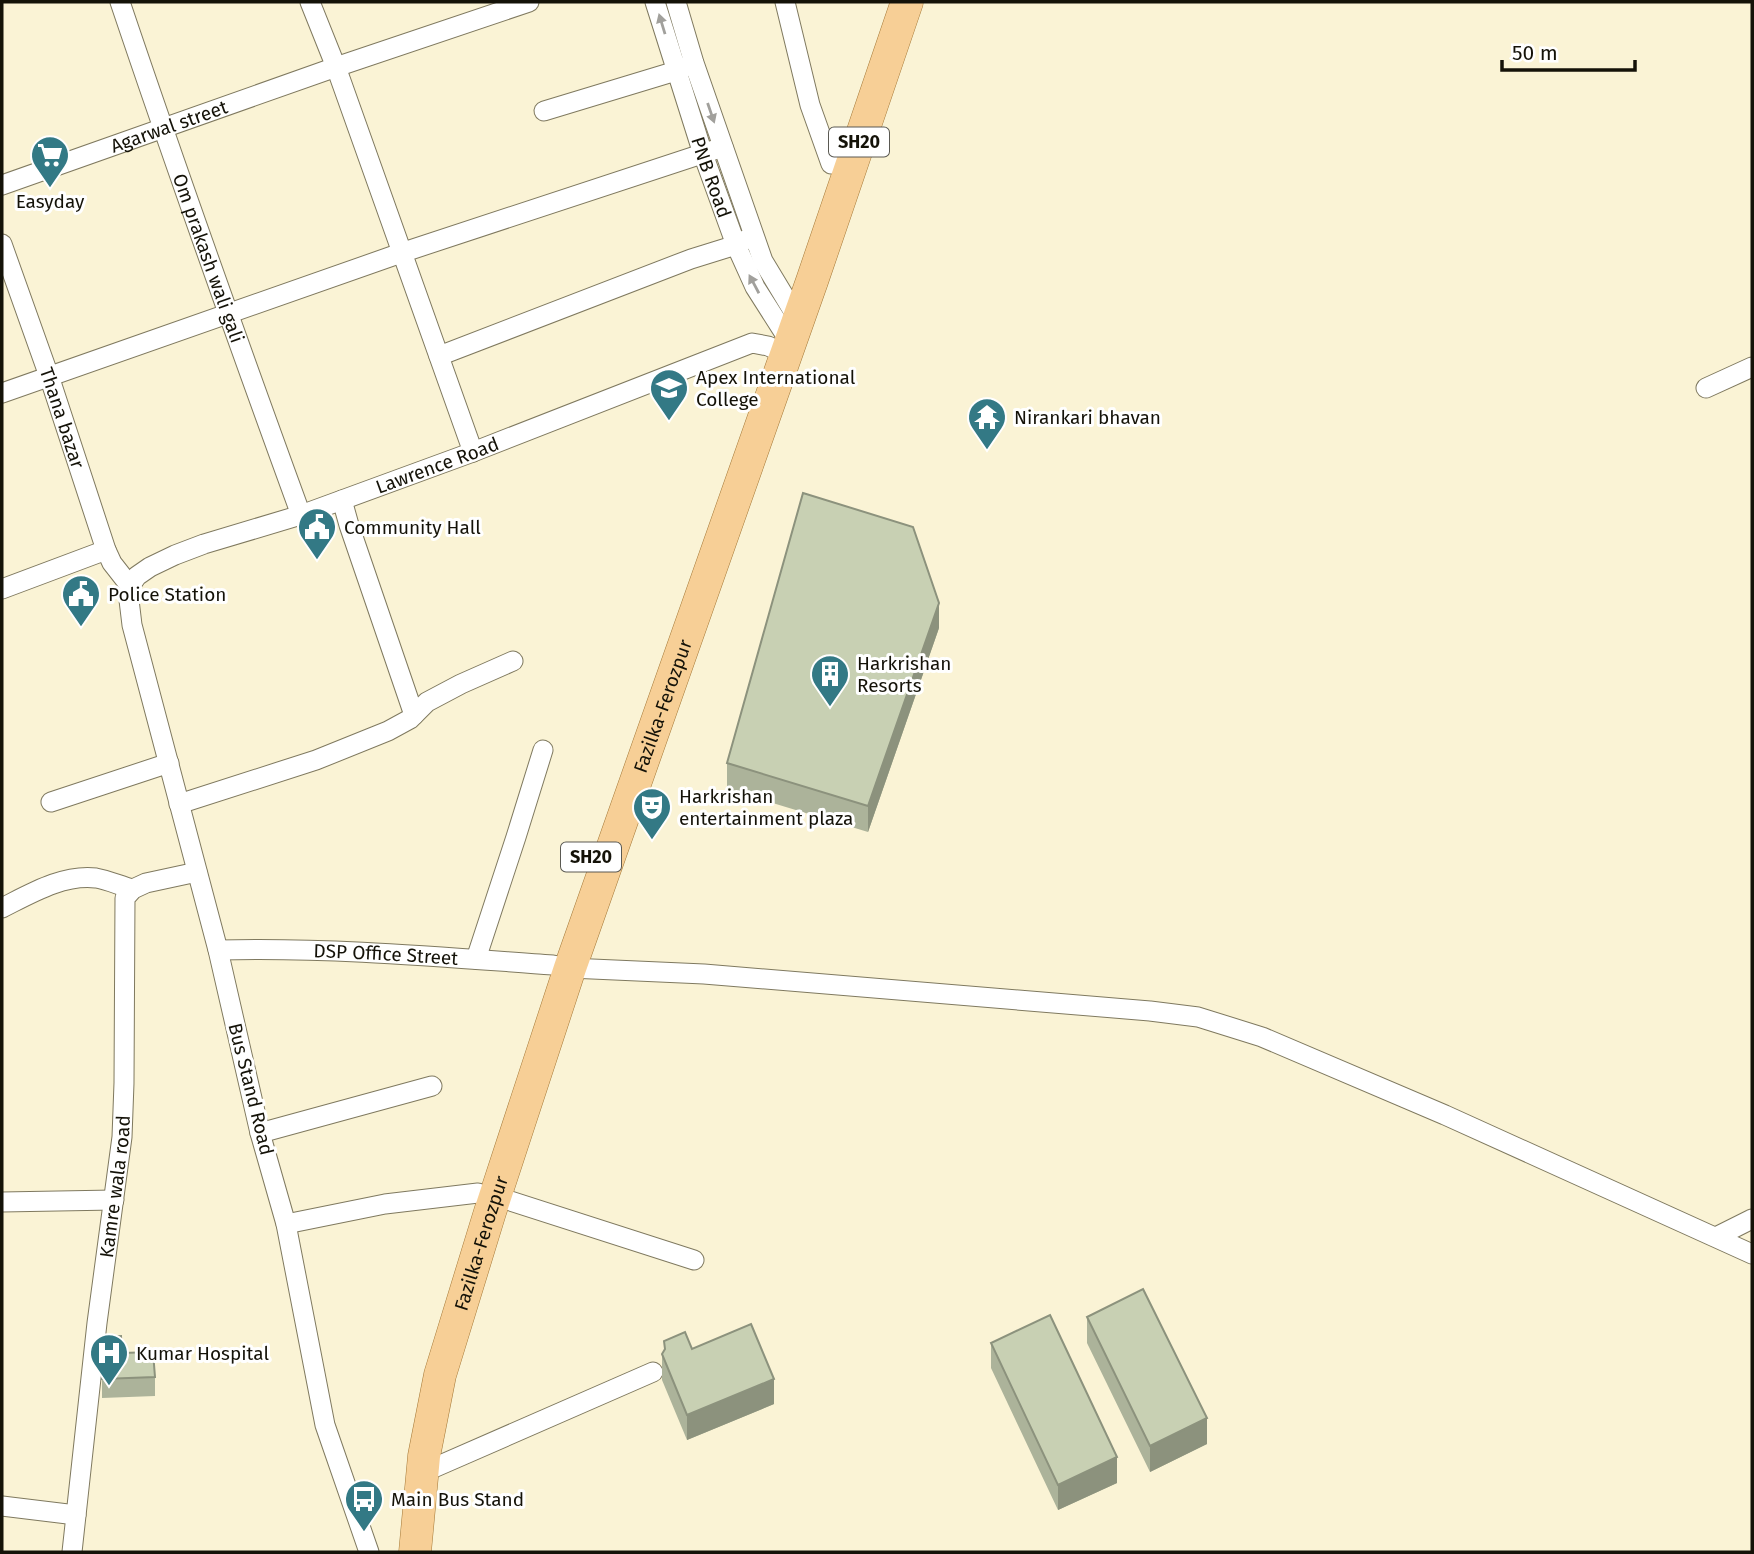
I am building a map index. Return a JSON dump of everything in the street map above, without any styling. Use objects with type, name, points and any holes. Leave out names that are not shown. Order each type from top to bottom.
[{"type":"main road","name":"Fazilka-Ferozpur","points":[[784,330],[831,164],[887,2]]},
{"type":"main road","name":"Fazilka-Ferozpur","points":[[417,1461],[423,1371],[486,1195],[668,639],[907,2]]},
{"type":"main road","name":"SH20","points":[[397,1552],[417,1461]]},
{"type":"main road","name":"SH20","points":[[415,1552],[417,1461]]},
{"type":"street","name":"Om prakash wali gali","points":[[120,2],[301,515]]},
{"type":"street","points":[[310,2],[336,66],[473,452]]},
{"type":"street","name":"Agarwal street","points":[[2,185],[336,66],[528,2]]},
{"type":"street","name":"PNB Road","points":[[655,2],[723,147],[784,330]]},
{"type":"street","name":"PNB Road","points":[[676,2],[685,67],[703,154],[736,245],[755,287],[784,330]]},
{"type":"street","points":[[785,2],[810,105],[831,164]]},
{"type":"street","points":[[544,111],[685,67]]},
{"type":"street","points":[[2,393],[401,253],[723,147]]},
{"type":"street","points":[[439,356],[754,236]]},
{"type":"street","name":"Thana bazar","points":[[2,244],[106,550],[111,563],[130,586]]},
{"type":"street","name":"Lawrence Road","points":[[130,586],[137,576],[174,555],[301,515],[473,452],[784,330]]},
{"type":"street","points":[[1706,387],[1752,367]]},
{"type":"street","points":[[342,500],[414,715]]},
{"type":"street","points":[[2,589],[106,550]]},
{"type":"street","name":"Bus Stand Road","points":[[130,586],[132,625],[218,950],[260,1133],[286,1224],[325,1425],[369,1552]]},
{"type":"street","points":[[179,804],[316,760],[388,731],[402,725],[427,702],[513,662]]},
{"type":"street","points":[[475,959],[543,750]]},
{"type":"street","points":[[51,802],[169,763]]},
{"type":"street","points":[[2,908],[48,886],[73,879],[95,878],[133,889],[146,883],[197,872]]},
{"type":"street","name":"Kamre wala road","points":[[72,1552],[97,1323],[122,1137],[124,908],[125,898],[133,889]]},
{"type":"street","name":"DSP Office Street","points":[[218,950],[350,951],[562,967],[704,974],[1136,1009],[1198,1017],[1274,1042],[1445,1115],[1752,1254]]},
{"type":"street","points":[[260,1133],[432,1086]]},
{"type":"street","points":[[286,1224],[385,1204],[486,1195],[694,1259]]},
{"type":"street","points":[[2,1202],[114,1200]]},
{"type":"street","points":[[1716,1237],[1752,1219]]},
{"type":"street","points":[[417,1461],[653,1372]]},
{"type":"street","points":[[2,1506],[76,1515]]},
{"type":"building","name":"Harkrishan Resorts","points":[[803,493],[913,527],[939,603],[868,806],[727,763]]},
{"type":"building","points":[[1143,1289],[1207,1418],[1150,1446],[1087,1317]]},
{"type":"building","points":[[1050,1315],[1117,1457],[1058,1485],[991,1343]]},
{"type":"building","points":[[751,1324],[774,1379],[687,1415],[662,1354],[665,1349],[664,1341],[685,1332],[692,1349]]},
{"type":"building","points":[[121,1336],[122,1353],[153,1352],[155,1377],[102,1379],[106,1337]]},
{"type":"place","name":"Easyday","points":[[50,189]]},
{"type":"place","name":"Apex International College","points":[[669,422]]},
{"type":"place","name":"Nirankari bhavan","points":[[987,451]]},
{"type":"place","name":"Community Hall","points":[[317,561]]},
{"type":"place","name":"Police Station","points":[[81,628]]},
{"type":"place","name":"Harkrishan Resorts","points":[[830,708]]},
{"type":"place","name":"Harkrishan entertainment plaza","points":[[652,841]]},
{"type":"place","name":"Kumar Hospital","points":[[109,1387]]},
{"type":"place","name":"Main Bus Stand","points":[[364,1533]]}]
